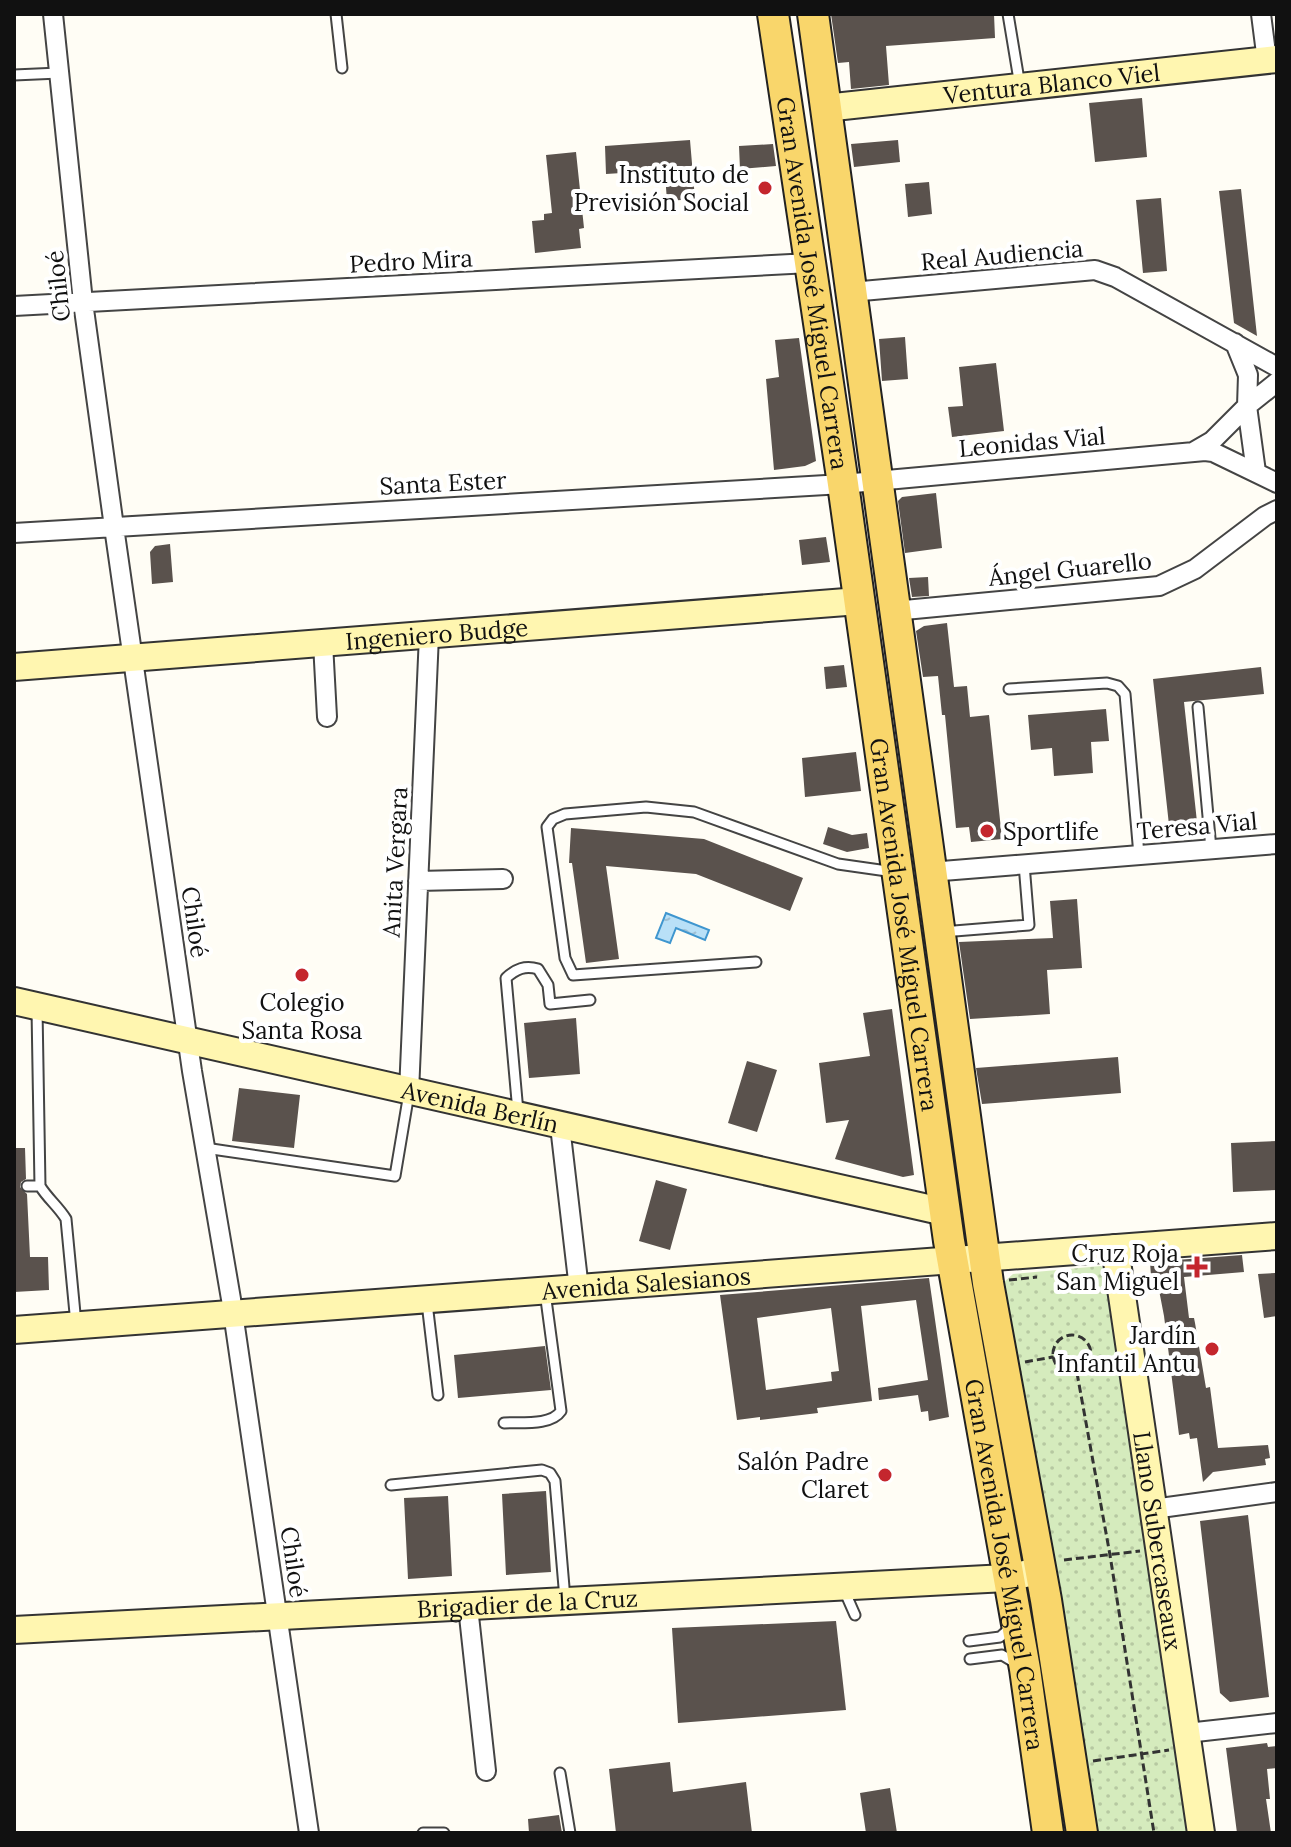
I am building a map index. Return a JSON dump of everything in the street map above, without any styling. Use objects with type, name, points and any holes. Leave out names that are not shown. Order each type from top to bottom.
[{"type":"main road","name":"Gran Avenida José Miguel Carrera","points":[[773,14],[843,484],[952,1261],[1025,1669],[1048,1833]]},
{"type":"main road","name":"Gran Avenida José Miguel Carrera","points":[[813,14],[985,1257],[1049,1566],[1082,1833]]},
{"type":"main road","points":[[897,862],[930,872]]},
{"type":"street","name":"Chiloé","points":[[53,14],[83,302],[132,658],[309,1833]]},
{"type":"street","points":[[1261,14],[1272,60]]},
{"type":"street","name":"Ventura Blanco Viel","points":[[825,108],[1272,60]]},
{"type":"street","name":"Pedro Mira","points":[[14,306],[810,263]]},
{"type":"street","name":"Real Audiencia","points":[[851,292],[1095,270],[1115,277],[1277,367]]},
{"type":"street","points":[[1235,343],[1248,375],[1247,406],[1256,472],[1277,483]]},
{"type":"street","points":[[1193,452],[1212,441],[1277,382]]},
{"type":"street","name":"Leonidas Vial","points":[[876,480],[1193,452],[1213,452],[1256,472]]},
{"type":"street","name":"Santa Ester","points":[[14,533],[876,480]]},
{"type":"street","name":"Ángel Guarello","points":[[894,611],[1159,586],[1195,569],[1277,510]]},
{"type":"street","name":"Ingeniero Budge","points":[[14,667],[859,601]]},
{"type":"street","name":"Anita Vergara","points":[[409,1092],[429,635]]},
{"type":"street","points":[[323,643],[327,717]]},
{"type":"street","name":"Teresa Vial","points":[[930,872],[1277,844]]},
{"type":"street","points":[[418,881],[503,879]]},
{"type":"street","name":"Avenida Berlín","points":[[25,1003],[945,1212]]},
{"type":"street","points":[[560,1126],[579,1289]]},
{"type":"street","name":"Avenida Salesianos","points":[[14,1330],[1277,1236]]},
{"type":"street","name":"Llano Subercaseaux","points":[[1115,1248],[1201,1833]]},
{"type":"street","points":[[1153,1509],[1277,1492]]},
{"type":"street","name":"Brigadier de la Cruz","points":[[14,1630],[1008,1578],[1049,1566]]},
{"type":"street","points":[[468,1607],[486,1771]]},
{"type":"street","points":[[1188,1740],[1277,1723]]},
{"type":"lane","points":[[336,14],[342,68]]},
{"type":"lane","points":[[1008,14],[1020,87]]},
{"type":"lane","points":[[14,75],[59,73]]},
{"type":"lane","points":[[1009,689],[1107,683],[1118,686],[1125,694],[1139,855]]},
{"type":"lane","points":[[1198,707],[1211,849]]},
{"type":"lane","points":[[756,962],[573,975],[565,958],[547,827],[553,819],[565,814],[646,807],[694,812],[838,864],[897,862]]},
{"type":"lane","points":[[939,932],[1029,925],[1024,864]]},
{"type":"lane","points":[[519,1117],[506,978],[515,970],[529,966],[538,969],[548,985],[550,1004],[590,1000]]},
{"type":"lane","points":[[25,1003],[40,1186],[66,1219],[76,1327]]},
{"type":"lane","points":[[205,1148],[395,1176],[409,1092]]},
{"type":"lane","points":[[27,1186],[40,1186]]},
{"type":"lane","points":[[504,1423],[549,1420],[561,1411],[545,1292]]},
{"type":"lane","points":[[426,1301],[438,1395]]},
{"type":"lane","points":[[391,1485],[542,1470],[550,1473],[555,1481],[566,1601]]},
{"type":"lane","points":[[843,1587],[855,1615]]},
{"type":"lane","points":[[969,1641],[1000,1637],[1017,1623]]},
{"type":"lane","points":[[970,1659],[1002,1655],[1025,1669]]},
{"type":"lane","points":[[560,1773],[570,1833]]},
{"type":"lane","points":[[423,1833],[444,1833]]},
{"type":"path","points":[[1009,1280],[1046,1276]]},
{"type":"path","points":[[1070,1334],[1088,1341],[1092,1354],[1088,1366],[1077,1373],[1064,1371],[1053,1357],[1055,1345],[1070,1334]]},
{"type":"path","points":[[1023,1362],[1053,1357]]},
{"type":"path","points":[[1077,1373],[1110,1555],[1154,1833]]},
{"type":"path","points":[[1049,1566],[1159,1549]]},
{"type":"path","points":[[1090,1762],[1141,1754],[1188,1740]]},
{"type":"green space","points":[[1101,1266],[1111,1275],[1194,1833],[1093,1833],[1003,1283],[1013,1274]]},
{"type":"water","points":[[666,913],[709,930],[705,940],[676,928],[670,943],[656,938]]},
{"type":"building","points":[[831,14],[994,14],[995,38],[886,46],[889,85],[851,89],[849,62],[838,63]]},
{"type":"building","points":[[1142,98],[1147,157],[1095,162],[1089,103]]},
{"type":"building","points":[[690,140],[695,199],[667,201],[665,174],[622,178],[622,173],[606,174],[605,146]]},
{"type":"building","points":[[898,140],[900,162],[854,167],[851,144]]},
{"type":"building","points":[[773,144],[776,166],[740,169],[739,146]]},
{"type":"building","points":[[576,152],[584,228],[579,229],[581,248],[535,253],[532,221],[544,220],[544,214],[552,213],[546,155]]},
{"type":"building","points":[[929,182],[932,214],[908,217],[905,184]]},
{"type":"building","points":[[1241,189],[1257,336],[1234,323],[1219,191]]},
{"type":"building","points":[[1161,198],[1167,271],[1143,273],[1136,200]]},
{"type":"building","points":[[905,337],[908,379],[882,381],[879,339]]},
{"type":"building","points":[[799,338],[816,461],[805,466],[774,470],[766,379],[779,377],[775,340]]},
{"type":"building","points":[[996,363],[1004,431],[952,437],[948,407],[963,406],[959,367]]},
{"type":"building","points":[[936,493],[942,548],[905,553],[898,501],[902,497]]},
{"type":"building","points":[[826,537],[830,562],[802,565],[799,540]]},
{"type":"building","points":[[170,544],[173,582],[152,584],[150,552],[155,546]]},
{"type":"building","points":[[928,577],[929,596],[912,597],[909,578]]},
{"type":"building","points":[[947,623],[954,687],[967,686],[970,717],[989,715],[1002,839],[971,842],[969,827],[956,828],[938,676],[923,677],[916,631],[924,626]]},
{"type":"building","points":[[844,665],[847,687],[826,689],[824,667]]},
{"type":"building","points":[[1261,667],[1264,694],[1184,702],[1197,822],[1169,825],[1153,679]]},
{"type":"building","points":[[1106,709],[1109,741],[1091,742],[1093,773],[1054,776],[1052,748],[1031,750],[1028,715]]},
{"type":"building","points":[[856,752],[861,791],[805,797],[802,758]]},
{"type":"building","points":[[828,827],[852,835],[867,833],[869,848],[847,852],[823,844]]},
{"type":"building","points":[[571,828],[704,839],[803,878],[790,911],[696,874],[606,866],[619,959],[586,963],[572,863],[569,863]]},
{"type":"building","points":[[1077,899],[1082,968],[1047,970],[1050,1014],[970,1019],[959,942],[1053,938],[1050,901]]},
{"type":"building","points":[[892,1009],[914,1175],[903,1177],[835,1159],[849,1120],[826,1123],[819,1063],[870,1056],[863,1013]]},
{"type":"building","points":[[576,1018],[580,1074],[529,1078],[524,1023]]},
{"type":"building","points":[[1118,1057],[1121,1093],[982,1104],[976,1068]]},
{"type":"building","points":[[747,1061],[777,1070],[757,1132],[728,1123]]},
{"type":"building","points":[[239,1088],[300,1095],[294,1148],[232,1141]]},
{"type":"building","points":[[1277,1141],[1277,1190],[1233,1192],[1231,1143]]},
{"type":"building","points":[[14,1148],[25,1148],[26,1179],[20,1187],[27,1194],[30,1257],[48,1257],[49,1290],[14,1292]]},
{"type":"building","points":[[656,1180],[687,1189],[670,1250],[639,1241]]},
{"type":"building","points":[[1242,1255],[1244,1272],[1184,1277],[1189,1318],[1194,1318],[1206,1388],[1210,1387],[1218,1448],[1268,1445],[1270,1458],[1265,1459],[1266,1465],[1213,1472],[1203,1482],[1197,1438],[1190,1439],[1189,1433],[1179,1435],[1164,1316],[1159,1290],[1152,1290],[1150,1262]]},
{"type":"building","points":[[1275,1273],[1277,1316],[1264,1318],[1258,1274]]},
{"type":"building","points":[[929,1278],[949,1417],[929,1421],[928,1411],[921,1412],[918,1395],[879,1400],[878,1388],[928,1380],[916,1300],[861,1306],[872,1401],[817,1408],[818,1413],[737,1420],[720,1295]],"holes":[[[831,1308],[839,1371],[831,1372],[832,1381],[766,1390],[757,1318]]]},
{"type":"building","points":[[545,1346],[551,1390],[458,1398],[454,1355]]},
{"type":"building","points":[[546,1491],[551,1572],[506,1575],[502,1494]]},
{"type":"building","points":[[448,1496],[452,1576],[408,1579],[404,1498]]},
{"type":"building","points":[[1248,1515],[1269,1697],[1230,1702],[1220,1693],[1200,1521]]},
{"type":"building","points":[[836,1621],[846,1710],[678,1723],[672,1628]]},
{"type":"building","points":[[1267,1743],[1268,1747],[1277,1746],[1277,1768],[1267,1769],[1270,1799],[1266,1799],[1271,1833],[1237,1833],[1226,1748]]},
{"type":"building","points":[[670,1762],[673,1792],[746,1782],[752,1833],[616,1833],[609,1769]]},
{"type":"building","points":[[890,1788],[897,1833],[866,1833],[860,1793]]},
{"type":"building","points":[[559,1815],[562,1833],[529,1833],[528,1819]]},
{"type":"place","name":"Instituto de Previsión Social","points":[[765,188]]},
{"type":"place","name":"Sportlife","points":[[987,831]]},
{"type":"place","name":"Colegio Santa Rosa","points":[[302,975]]},
{"type":"place","name":"Cruz Roja San Miguel","points":[[1197,1267]]},
{"type":"place","name":"Jardín Infantil Antu","points":[[1212,1349]]},
{"type":"place","name":"Salón Padre Claret","points":[[885,1475]]}]
